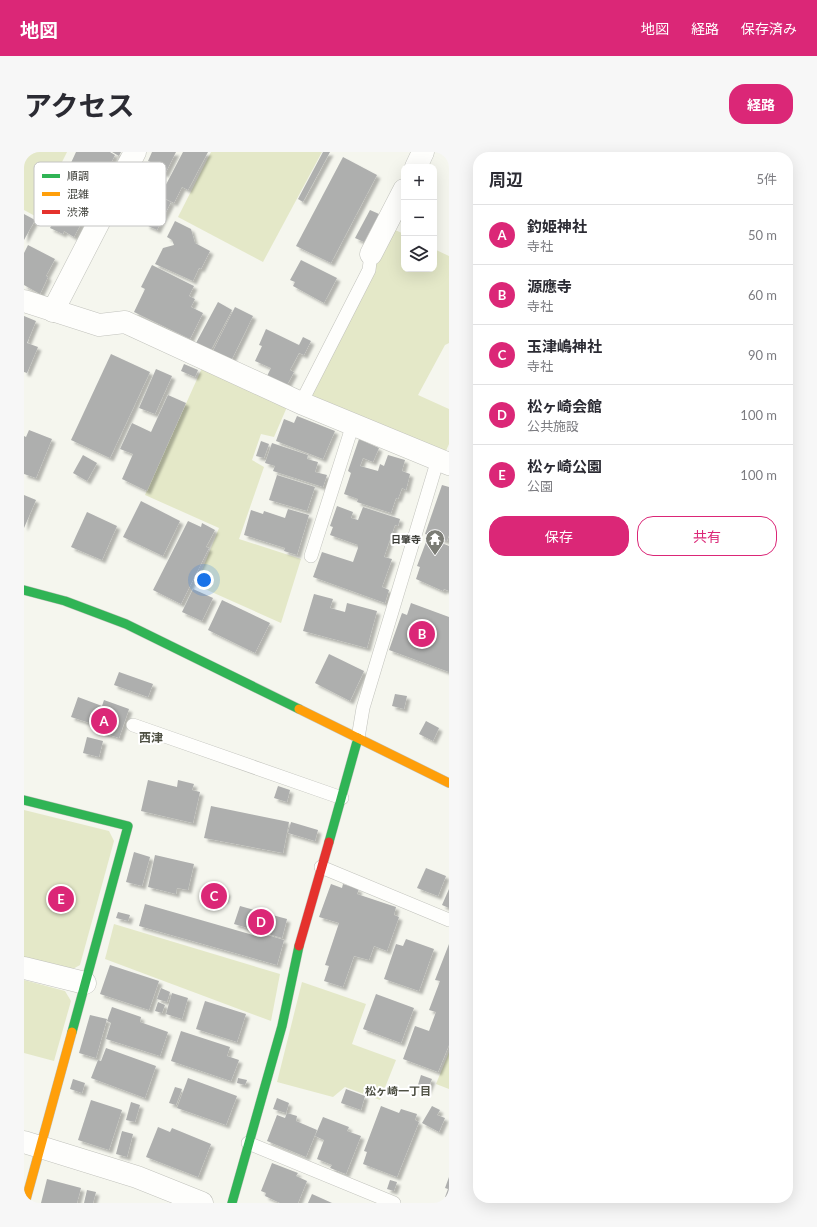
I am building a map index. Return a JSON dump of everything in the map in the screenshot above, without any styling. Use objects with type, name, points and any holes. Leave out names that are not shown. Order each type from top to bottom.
[{"type":"street","points":[[130,162],[135,152]]},
{"type":"street","points":[[417,164],[423,152]]},
{"type":"street","points":[[371,254],[401,196]]},
{"type":"street","points":[[53,311],[97,226]]},
{"type":"street","points":[[24,301],[99,325],[125,322],[301,403],[443,462]]},
{"type":"street","points":[[24,590],[65,601],[126,624],[449,783]]},
{"type":"street","points":[[232,1203],[282,1026],[299,947],[358,738]]},
{"type":"street","points":[[24,800],[128,826],[85,983],[32,1144],[25,1203]]},
{"type":"street","points":[[24,968],[85,983]]},
{"type":"street","points":[[32,1144],[137,1177],[202,1203]]},
{"type":"lane","points":[[301,403],[369,270],[371,254]]},
{"type":"lane","points":[[311,556],[353,424]]},
{"type":"lane","points":[[358,738],[363,708],[443,462]]},
{"type":"lane","points":[[133,725],[342,798]]},
{"type":"lane","points":[[321,866],[449,920]]},
{"type":"lane","points":[[248,1143],[394,1203]]},
{"type":"green space","points":[[24,152],[67,152],[62,162],[34,162],[34,215],[24,210]]},
{"type":"green space","points":[[211,152],[322,152],[263,262],[178,217]]},
{"type":"green space","points":[[393,229],[401,233],[401,272],[437,272],[437,250],[449,256],[449,343],[445,345],[418,395],[449,409],[449,444],[445,453],[307,397]]},
{"type":"green space","points":[[202,368],[287,407],[274,437],[261,434],[252,460],[264,467],[239,539],[301,559],[281,623],[196,585],[219,528],[145,495]]},
{"type":"green space","points":[[24,810],[109,831],[114,841],[80,965],[71,970],[24,957]]},
{"type":"green space","points":[[114,924],[280,974],[271,1021],[105,959]]},
{"type":"green space","points":[[24,980],[65,991],[71,1001],[54,1061],[24,1053]]},
{"type":"green space","points":[[302,982],[366,1004],[352,1044],[396,1060],[380,1100],[345,1087],[333,1097],[277,1082]]},
{"type":"green space","points":[[449,1052],[449,1089],[436,1084]]},
{"type":"building","points":[[76,152],[110,152],[115,155],[112,162],[71,162]]},
{"type":"building","points":[[112,152],[121,152],[119,156]]},
{"type":"building","points":[[152,152],[176,152],[166,172],[166,162],[148,161]]},
{"type":"building","points":[[183,152],[208,152],[188,190],[182,187],[174,203],[166,199],[166,185]]},
{"type":"building","points":[[323,152],[330,152],[303,202],[298,199]]},
{"type":"building","points":[[343,157],[377,175],[331,263],[296,246]]},
{"type":"building","points":[[166,200],[171,202],[166,212]]},
{"type":"building","points":[[370,210],[379,214],[364,242],[355,238]]},
{"type":"building","points":[[24,214],[34,219],[34,222],[24,240]]},
{"type":"building","points":[[175,221],[191,229],[195,243],[210,251],[193,281],[155,264],[163,248],[174,245],[172,240],[167,237]]},
{"type":"building","points":[[51,226],[80,226],[74,237],[64,231],[63,234],[50,228]]},
{"type":"building","points":[[148,226],[159,226],[157,230]]},
{"type":"building","points":[[28,245],[55,259],[46,276],[48,277],[40,294],[24,285],[24,253]]},
{"type":"building","points":[[301,260],[337,278],[324,303],[293,286],[295,282],[290,280]]},
{"type":"building","points":[[152,265],[194,286],[189,296],[195,299],[191,307],[203,313],[190,339],[134,312],[145,289],[141,287]]},
{"type":"building","points":[[218,302],[232,310],[211,350],[196,343]]},
{"type":"building","points":[[235,307],[253,316],[232,359],[213,351]]},
{"type":"building","points":[[24,316],[36,321],[27,343],[38,347],[27,373],[24,372]]},
{"type":"building","points":[[266,329],[299,345],[303,337],[311,341],[304,355],[299,353],[290,370],[294,372],[287,385],[267,376],[271,368],[255,361],[262,346],[259,345]]},
{"type":"building","points":[[111,354],[150,372],[110,458],[71,440]]},
{"type":"building","points":[[184,364],[198,370],[195,377],[181,371]]},
{"type":"building","points":[[156,369],[172,376],[155,414],[139,408]]},
{"type":"building","points":[[168,395],[186,403],[147,491],[122,479],[133,454],[120,449],[132,423],[151,432]]},
{"type":"building","points":[[297,416],[335,431],[323,459],[276,441],[284,419],[294,423]]},
{"type":"building","points":[[29,430],[52,439],[36,478],[24,474],[24,436],[26,437]]},
{"type":"building","points":[[359,439],[379,448],[373,462],[363,458],[360,466],[378,471],[380,464],[384,466],[388,455],[405,460],[402,471],[410,474],[406,490],[402,488],[398,499],[396,498],[391,513],[357,502],[358,499],[344,494],[351,473],[348,471]]},
{"type":"building","points":[[261,441],[269,444],[264,458],[256,456]]},
{"type":"building","points":[[272,443],[308,455],[307,459],[318,462],[315,472],[327,475],[323,487],[273,471],[275,466],[265,463]]},
{"type":"building","points":[[83,455],[97,463],[87,481],[73,473]]},
{"type":"building","points":[[277,475],[315,487],[307,511],[269,500]]},
{"type":"building","points":[[442,485],[449,487],[449,535],[447,541],[425,534]]},
{"type":"building","points":[[24,495],[36,500],[24,528]]},
{"type":"building","points":[[141,501],[180,521],[163,556],[123,537]]},
{"type":"building","points":[[337,506],[353,512],[351,518],[358,520],[363,507],[400,519],[398,526],[395,525],[384,557],[392,559],[382,587],[389,590],[385,603],[313,577],[322,552],[353,562],[358,548],[358,545],[330,535],[333,527],[330,526]]},
{"type":"building","points":[[288,509],[309,515],[297,555],[284,551],[285,548],[244,535],[251,510],[263,514],[264,511],[285,518]]},
{"type":"building","points":[[87,512],[117,526],[102,560],[71,547]]},
{"type":"building","points":[[188,521],[201,527],[202,523],[215,530],[206,547],[209,548],[181,604],[153,590]]},
{"type":"building","name":"日肇寺","points":[[432,539],[449,546],[449,591],[444,589],[443,591],[416,579],[420,567],[417,566],[426,542],[430,544]]},
{"type":"building","points":[[193,589],[213,598],[202,621],[182,612]]},
{"type":"building","points":[[314,594],[333,599],[330,608],[345,612],[347,603],[377,611],[367,648],[303,631]]},
{"type":"building","points":[[222,600],[270,623],[255,653],[208,630]]},
{"type":"building","points":[[411,603],[449,617],[449,672],[389,650],[402,613],[407,615]]},
{"type":"building","points":[[329,654],[364,671],[350,701],[315,683]]},
{"type":"building","points":[[119,672],[153,684],[148,697],[114,685]]},
{"type":"building","points":[[395,694],[407,696],[404,709],[392,706]]},
{"type":"building","points":[[78,697],[102,706],[104,700],[129,709],[119,738],[94,730],[96,725],[71,717]]},
{"type":"building","points":[[426,721],[439,728],[433,741],[419,734]]},
{"type":"building","points":[[87,737],[103,741],[99,757],[83,753]]},
{"type":"building","points":[[148,780],[177,787],[178,780],[194,784],[192,790],[200,792],[193,823],[141,811]]},
{"type":"building","points":[[278,786],[290,790],[287,802],[274,798]]},
{"type":"building","points":[[211,806],[289,822],[283,853],[204,838]]},
{"type":"building","points":[[291,822],[318,830],[315,841],[288,833]]},
{"type":"building","points":[[134,852],[150,857],[142,886],[126,882]]},
{"type":"building","points":[[155,855],[194,864],[188,890],[177,888],[176,894],[148,887]]},
{"type":"building","points":[[426,868],[446,876],[438,896],[417,888]]},
{"type":"building","points":[[331,884],[342,888],[343,884],[359,889],[357,894],[396,907],[394,915],[399,917],[387,951],[374,946],[369,960],[354,956],[343,987],[324,981],[329,966],[325,965],[339,923],[319,917]]},
{"type":"building","points":[[204,885],[221,887],[221,891],[227,892],[225,900],[220,899],[220,902],[202,900]]},
{"type":"building","points":[[449,889],[449,908],[442,905]]},
{"type":"building","points":[[145,904],[253,935],[254,931],[284,940],[277,965],[139,926]]},
{"type":"building","points":[[240,906],[287,919],[282,938],[234,924]]},
{"type":"building","points":[[118,912],[130,915],[128,921],[116,918]]},
{"type":"building","points":[[406,939],[434,949],[419,991],[384,979],[396,944],[403,946]]},
{"type":"building","points":[[449,944],[449,1045],[438,1072],[403,1059],[415,1026],[429,1031],[436,1012],[429,1010],[440,981],[435,980]]},
{"type":"building","points":[[110,965],[159,981],[149,1010],[100,994]]},
{"type":"building","points":[[161,988],[170,992],[167,1002],[157,999]]},
{"type":"building","points":[[172,993],[188,998],[182,1019],[166,1014]]},
{"type":"building","points":[[376,994],[414,1008],[401,1043],[363,1029]]},
{"type":"building","points":[[205,1001],[246,1014],[237,1042],[196,1029]]},
{"type":"building","points":[[158,1002],[165,1005],[162,1013],[155,1011]]},
{"type":"building","points":[[112,1007],[141,1017],[140,1022],[168,1032],[160,1056],[106,1039],[111,1023],[107,1021]]},
{"type":"building","points":[[90,1015],[107,1019],[96,1058],[79,1053]]},
{"type":"building","points":[[181,1031],[230,1047],[227,1056],[239,1060],[231,1081],[171,1061]]},
{"type":"building","points":[[106,1048],[156,1066],[145,1098],[91,1078],[98,1060],[101,1061]]},
{"type":"building","points":[[421,1075],[432,1079],[427,1091],[417,1088]]},
{"type":"building","points":[[188,1078],[237,1096],[226,1125],[177,1108]]},
{"type":"building","points":[[238,1078],[247,1080],[245,1085],[237,1083]]},
{"type":"building","points":[[73,1079],[85,1083],[82,1093],[70,1089]]},
{"type":"building","points":[[175,1087],[182,1089],[176,1105],[169,1103]]},
{"type":"building","points":[[346,1089],[365,1096],[361,1110],[341,1103]]},
{"type":"building","points":[[277,1098],[289,1103],[286,1113],[273,1109]]},
{"type":"building","points":[[91,1100],[122,1110],[109,1150],[78,1140]]},
{"type":"building","points":[[131,1102],[140,1105],[135,1122],[126,1120]]},
{"type":"building","points":[[381,1106],[399,1113],[401,1109],[417,1114],[415,1120],[419,1122],[397,1177],[363,1164],[367,1152],[364,1151]]},
{"type":"building","points":[[432,1106],[440,1110],[437,1115],[445,1118],[439,1132],[422,1123]]},
{"type":"building","points":[[287,1113],[297,1116],[296,1121],[317,1130],[306,1157],[267,1141],[277,1115],[285,1118]]},
{"type":"building","points":[[323,1117],[349,1127],[347,1131],[361,1136],[346,1174],[330,1168],[332,1165],[317,1159],[324,1140],[315,1136]]},
{"type":"building","points":[[158,1127],[170,1132],[172,1128],[211,1144],[198,1177],[146,1157]]},
{"type":"building","points":[[122,1131],[133,1134],[127,1157],[116,1154]]},
{"type":"building","points":[[272,1163],[298,1173],[296,1176],[307,1181],[298,1203],[280,1203],[265,1196],[266,1193],[261,1191]]},
{"type":"building","points":[[449,1177],[449,1198],[445,1197],[448,1189],[445,1188]]},
{"type":"building","points":[[47,1179],[81,1188],[77,1203],[41,1203]]},
{"type":"building","points":[[390,1180],[397,1182],[394,1191],[387,1189]]},
{"type":"building","points":[[87,1190],[96,1192],[93,1203],[84,1203]]},
{"type":"building","points":[[312,1194],[332,1203],[308,1203]]},
{"type":"traffic: fast","points":[[24,590],[65,601],[126,624],[299,709]]},
{"type":"traffic: fast","points":[[329,842],[358,738]]},
{"type":"traffic: fast","points":[[24,800],[128,826],[72,1032]]},
{"type":"traffic: fast","points":[[232,1203],[282,1026],[299,946]]},
{"type":"traffic: slow","points":[[299,709],[449,783]]},
{"type":"traffic: slow","points":[[25,1203],[72,1032]]},
{"type":"traffic: jam","points":[[299,946],[329,842]]},
{"type":"place","name":"日肇寺","points":[[435,556]]},
{"type":"place","name":"源應寺","points":[[422,634]]},
{"type":"place","name":"釣姫神社","points":[[104,721]]},
{"type":"place","name":"玉津嶋神社","points":[[214,896]]},
{"type":"place","name":"松ヶ崎公園","points":[[61,899]]},
{"type":"place","name":"松ヶ崎会館","points":[[261,922]]},
{"type":"district","name":"西津","points":[[151,738]]},
{"type":"district","name":"松ヶ崎一丁目","points":[[398,1091]]}]
